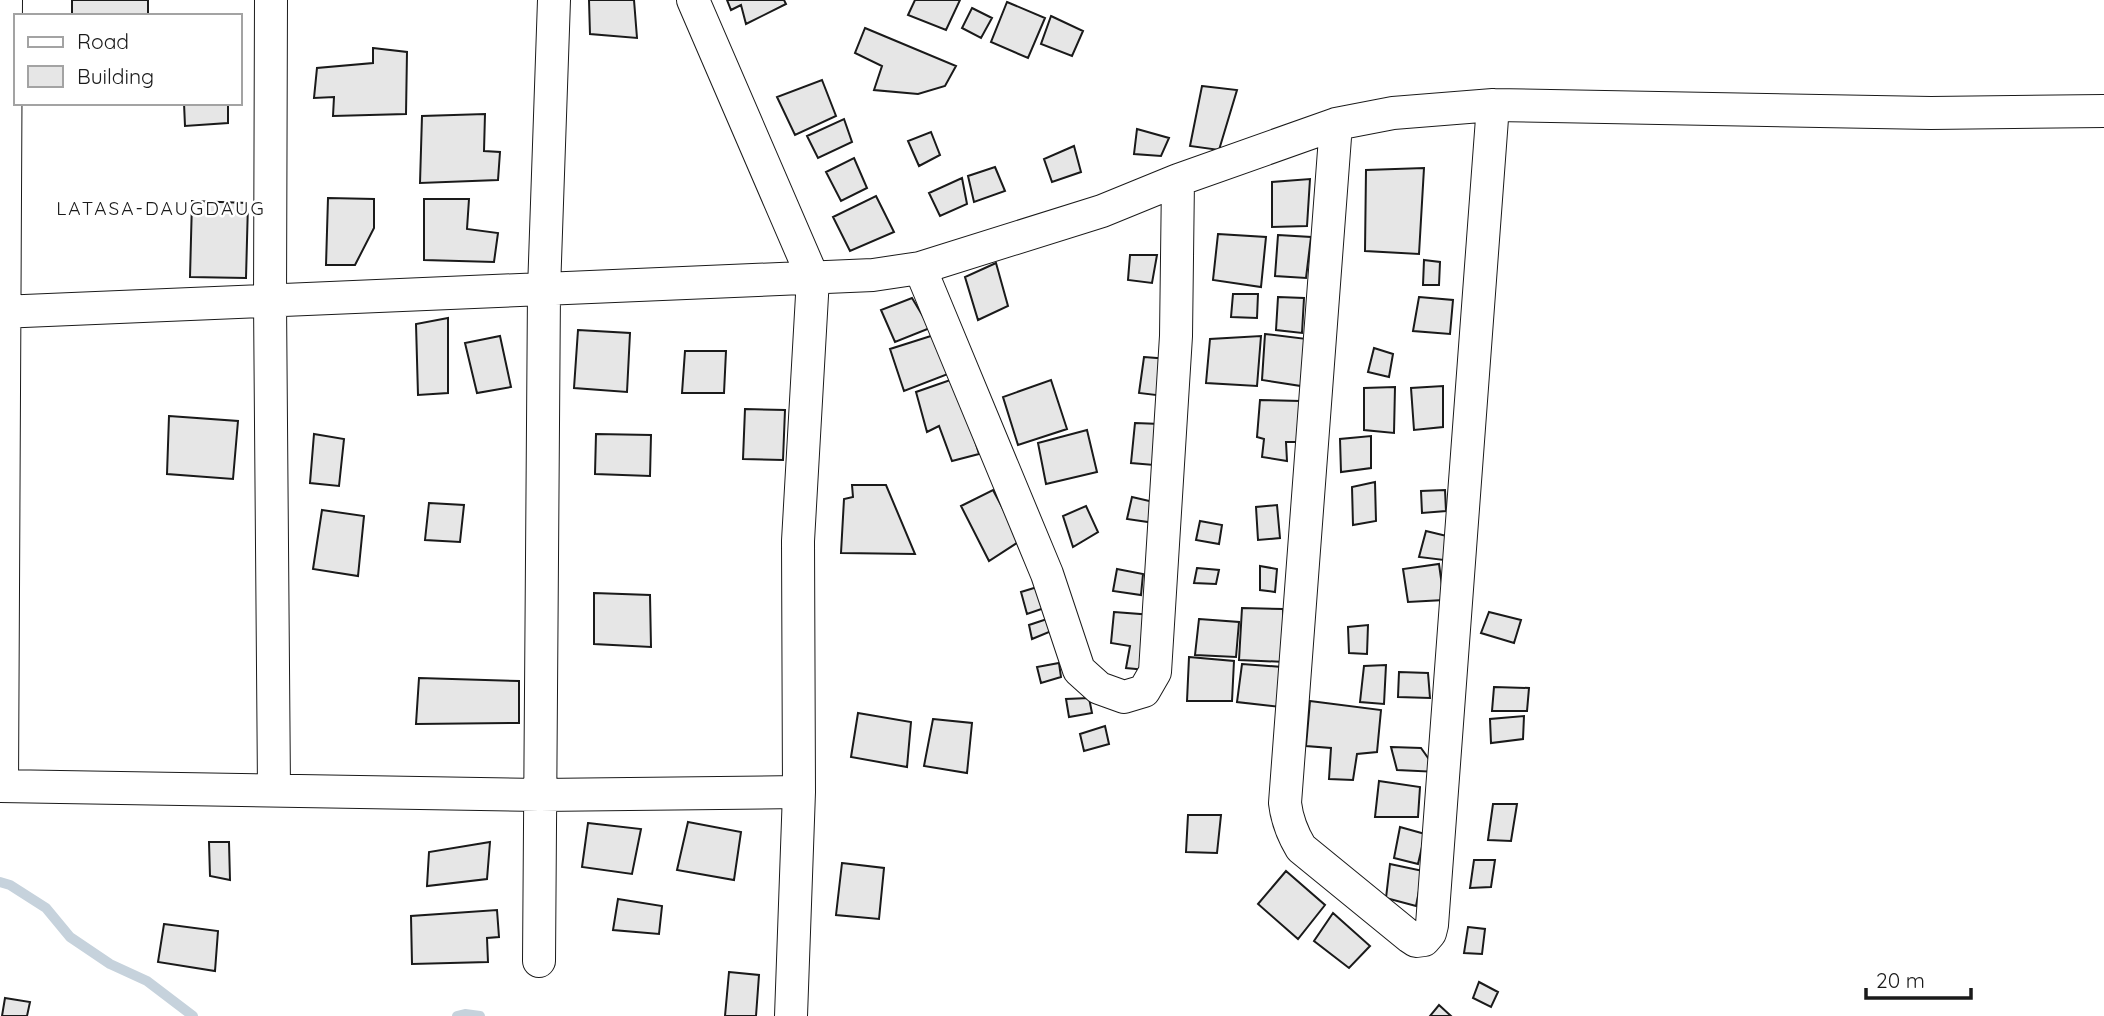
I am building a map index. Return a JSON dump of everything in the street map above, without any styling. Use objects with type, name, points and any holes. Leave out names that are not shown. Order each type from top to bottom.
[{"type":"street","points":[[6,0],[1,786],[540,795],[799,792]]},
{"type":"street","points":[[271,0],[270,301],[274,790]]},
{"type":"street","points":[[538,961],[544,290],[554,0]]},
{"type":"street","points":[[693,0],[813,278],[798,541],[799,792],[791,1016]]},
{"type":"street","points":[[2,312],[873,275],[920,268],[1102,211],[1178,180],[1336,124],[1393,113],[1493,105],[1931,113],[2104,111]]},
{"type":"street","points":[[1336,124],[1285,803],[1287,819],[1300,848],[1410,937],[1424,940],[1432,925],[1493,105]]},
{"type":"street","points":[[920,268],[1047,574],[1079,670],[1098,688],[1124,697],[1144,691],[1155,672],[1177,336],[1178,180]]},
{"type":"building","points":[[72,0],[148,0],[148,14],[72,14]]},
{"type":"building","points":[[589,0],[634,0],[637,38],[590,34]]},
{"type":"building","points":[[727,0],[784,0],[786,4],[746,24],[741,5],[731,10]]},
{"type":"building","points":[[915,0],[960,0],[946,30],[908,15]]},
{"type":"building","points":[[1007,2],[1045,18],[1028,58],[991,42]]},
{"type":"building","points":[[972,8],[992,18],[981,38],[962,28]]},
{"type":"building","points":[[1051,16],[1083,31],[1072,56],[1041,44]]},
{"type":"building","points":[[865,28],[956,66],[945,86],[918,94],[874,90],[882,66],[855,53]]},
{"type":"building","points":[[373,48],[407,52],[406,114],[333,116],[334,97],[314,98],[317,68],[373,63]]},
{"type":"building","points":[[822,80],[836,116],[795,135],[777,97]]},
{"type":"building","points":[[1202,86],[1237,90],[1219,150],[1190,146]]},
{"type":"building","points":[[184,105],[228,105],[228,123],[185,126]]},
{"type":"building","points":[[485,114],[484,151],[500,152],[498,180],[420,183],[422,116]]},
{"type":"building","points":[[844,119],[852,142],[818,158],[807,136]]},
{"type":"building","points":[[1137,129],[1169,138],[1161,156],[1134,154]]},
{"type":"building","points":[[931,132],[940,155],[919,166],[908,141]]},
{"type":"building","points":[[1074,146],[1081,172],[1052,182],[1044,159]]},
{"type":"building","points":[[854,158],[867,188],[841,201],[826,172]]},
{"type":"building","points":[[995,167],[1005,191],[974,202],[968,176]]},
{"type":"building","points":[[1424,168],[1419,254],[1365,251],[1366,170]]},
{"type":"building","points":[[962,178],[967,204],[940,216],[929,193]]},
{"type":"building","points":[[1310,179],[1307,226],[1272,227],[1272,182]]},
{"type":"building","points":[[876,196],[894,232],[850,251],[833,217]]},
{"type":"building","points":[[328,198],[374,199],[374,228],[355,265],[326,265]]},
{"type":"building","points":[[424,199],[469,199],[467,229],[498,233],[494,262],[424,260]]},
{"type":"building","points":[[192,201],[248,203],[246,278],[190,277]]},
{"type":"building","points":[[1218,234],[1266,237],[1261,287],[1213,280]]},
{"type":"building","points":[[1278,235],[1311,237],[1306,278],[1275,276]]},
{"type":"building","points":[[1130,255],[1157,255],[1152,283],[1128,280]]},
{"type":"building","points":[[1424,260],[1440,262],[1439,285],[1423,285]]},
{"type":"building","points":[[996,263],[1008,306],[978,320],[965,277]]},
{"type":"building","points":[[1233,294],[1258,294],[1257,318],[1231,317]]},
{"type":"building","points":[[1278,297],[1304,298],[1302,333],[1276,330]]},
{"type":"building","points":[[1419,297],[1453,300],[1450,334],[1413,331]]},
{"type":"building","points":[[912,298],[930,328],[895,342],[881,310]]},
{"type":"building","points":[[448,318],[448,393],[418,395],[416,324]]},
{"type":"building","points":[[578,330],[630,333],[627,392],[574,388]]},
{"type":"building","points":[[1265,334],[1307,339],[1301,386],[1262,380]]},
{"type":"building","points":[[934,335],[948,374],[904,391],[890,349]]},
{"type":"building","points":[[500,336],[511,387],[477,393],[465,343]]},
{"type":"building","points":[[1261,336],[1257,386],[1206,383],[1210,339]]},
{"type":"building","points":[[1374,348],[1393,354],[1389,377],[1368,372]]},
{"type":"building","points":[[685,351],[726,351],[724,393],[682,393]]},
{"type":"building","points":[[1144,357],[1169,359],[1164,396],[1139,393]]},
{"type":"building","points":[[956,378],[979,454],[952,461],[939,426],[927,432],[916,392]]},
{"type":"building","points":[[1051,380],[1067,429],[1018,445],[1003,397]]},
{"type":"building","points":[[1443,386],[1443,427],[1414,430],[1411,388]]},
{"type":"building","points":[[1395,387],[1394,433],[1364,430],[1364,388]]},
{"type":"building","points":[[1260,400],[1300,401],[1299,442],[1286,442],[1287,461],[1262,457],[1264,439],[1257,437]]},
{"type":"building","points":[[745,409],[785,410],[783,460],[743,459]]},
{"type":"building","points":[[169,416],[238,421],[233,479],[167,474]]},
{"type":"building","points":[[1135,423],[1160,424],[1154,465],[1131,463]]},
{"type":"building","points":[[1087,430],[1097,472],[1046,484],[1038,443]]},
{"type":"building","points":[[314,434],[344,439],[339,486],[310,483]]},
{"type":"building","points":[[596,434],[651,435],[650,476],[595,474]]},
{"type":"building","points":[[1371,436],[1371,468],[1341,472],[1340,439]]},
{"type":"building","points":[[1375,482],[1376,521],[1353,525],[1352,487]]},
{"type":"building","points":[[852,485],[886,485],[915,554],[841,553],[844,499],[853,497]]},
{"type":"building","points":[[993,490],[1020,541],[989,561],[961,506]]},
{"type":"building","points":[[1445,490],[1446,511],[1422,513],[1421,491]]},
{"type":"building","points":[[1132,497],[1158,503],[1155,523],[1127,519]]},
{"type":"building","points":[[429,503],[464,505],[460,542],[425,540]]},
{"type":"building","points":[[1277,505],[1280,538],[1258,540],[1256,507]]},
{"type":"building","points":[[1086,506],[1098,532],[1073,547],[1063,516]]},
{"type":"building","points":[[322,510],[364,516],[358,576],[313,569]]},
{"type":"building","points":[[1200,521],[1222,525],[1219,544],[1196,540]]},
{"type":"building","points":[[1426,531],[1455,538],[1452,561],[1419,557]]},
{"type":"building","points":[[1439,564],[1444,600],[1408,602],[1403,569]]},
{"type":"building","points":[[1260,566],[1277,569],[1275,592],[1260,590]]},
{"type":"building","points":[[1197,568],[1219,570],[1216,584],[1194,583]]},
{"type":"building","points":[[1117,569],[1143,574],[1141,595],[1113,591]]},
{"type":"building","points":[[1047,584],[1053,605],[1027,614],[1021,592]]},
{"type":"building","points":[[594,593],[650,595],[651,647],[594,644]]},
{"type":"building","points":[[1242,608],[1283,609],[1285,662],[1239,660]]},
{"type":"building","points":[[1114,612],[1153,615],[1146,670],[1126,668],[1130,646],[1111,643]]},
{"type":"building","points":[[1489,612],[1521,620],[1514,643],[1481,633]]},
{"type":"building","points":[[1050,618],[1054,630],[1032,639],[1029,625]]},
{"type":"building","points":[[1199,619],[1239,622],[1236,657],[1195,655]]},
{"type":"building","points":[[1368,625],[1367,654],[1349,653],[1348,627]]},
{"type":"building","points":[[1189,657],[1234,661],[1232,701],[1187,701]]},
{"type":"building","points":[[1059,663],[1061,677],[1041,683],[1037,667]]},
{"type":"building","points":[[1242,664],[1282,667],[1280,707],[1237,702]]},
{"type":"building","points":[[1386,665],[1384,704],[1360,702],[1364,666]]},
{"type":"building","points":[[1399,672],[1428,673],[1430,698],[1398,697]]},
{"type":"building","points":[[419,678],[519,681],[519,723],[416,724]]},
{"type":"building","points":[[1494,687],[1529,688],[1527,711],[1492,711]]},
{"type":"building","points":[[1089,698],[1092,713],[1069,717],[1066,699]]},
{"type":"building","points":[[1310,701],[1381,710],[1377,752],[1357,754],[1353,780],[1329,779],[1331,748],[1306,746]]},
{"type":"building","points":[[858,713],[911,722],[907,767],[851,757]]},
{"type":"building","points":[[1524,716],[1523,739],[1491,743],[1490,719]]},
{"type":"building","points":[[933,719],[972,723],[967,773],[924,766]]},
{"type":"building","points":[[1105,726],[1109,744],[1084,751],[1080,734]]},
{"type":"building","points":[[1391,747],[1421,748],[1438,772],[1397,770]]},
{"type":"building","points":[[1379,781],[1420,787],[1418,817],[1375,817]]},
{"type":"building","points":[[1493,804],[1517,804],[1511,841],[1488,840]]},
{"type":"building","points":[[1188,815],[1221,815],[1217,853],[1186,852]]},
{"type":"building","points":[[688,822],[741,832],[734,880],[677,870]]},
{"type":"building","points":[[588,823],[641,829],[632,874],[582,867]]},
{"type":"building","points":[[1400,827],[1425,834],[1418,864],[1394,858]]},
{"type":"building","points":[[209,842],[229,842],[230,880],[210,876]]},
{"type":"building","points":[[490,842],[487,879],[427,886],[429,852]]},
{"type":"building","points":[[1474,860],[1495,860],[1491,887],[1470,888]]},
{"type":"building","points":[[842,863],[884,868],[879,919],[836,915]]},
{"type":"building","points":[[1390,864],[1423,871],[1416,906],[1386,898]]},
{"type":"building","points":[[1286,871],[1325,905],[1298,939],[1258,904]]},
{"type":"building","points":[[618,899],[662,906],[659,934],[613,930]]},
{"type":"building","points":[[497,910],[499,937],[487,938],[488,962],[412,964],[411,916]]},
{"type":"building","points":[[1333,913],[1370,946],[1349,968],[1314,941]]},
{"type":"building","points":[[164,924],[218,931],[215,971],[158,962]]},
{"type":"building","points":[[1468,927],[1485,929],[1482,954],[1464,953]]},
{"type":"building","points":[[729,972],[759,975],[756,1016],[725,1016]]},
{"type":"building","points":[[1479,982],[1498,992],[1491,1007],[1473,998]]},
{"type":"building","points":[[5,998],[30,1002],[27,1016],[2,1016]]},
{"type":"building","points":[[1439,1005],[1451,1016],[1430,1016]]},
{"type":"waterway","points":[[0,882],[10,885],[46,908],[70,937],[110,964],[147,981],[193,1016]]},
{"type":"waterway","points":[[457,1016],[480,1016]]},
{"type":"district","name":"LATASA-DAUGDAUG","points":[[161,208]]}]
